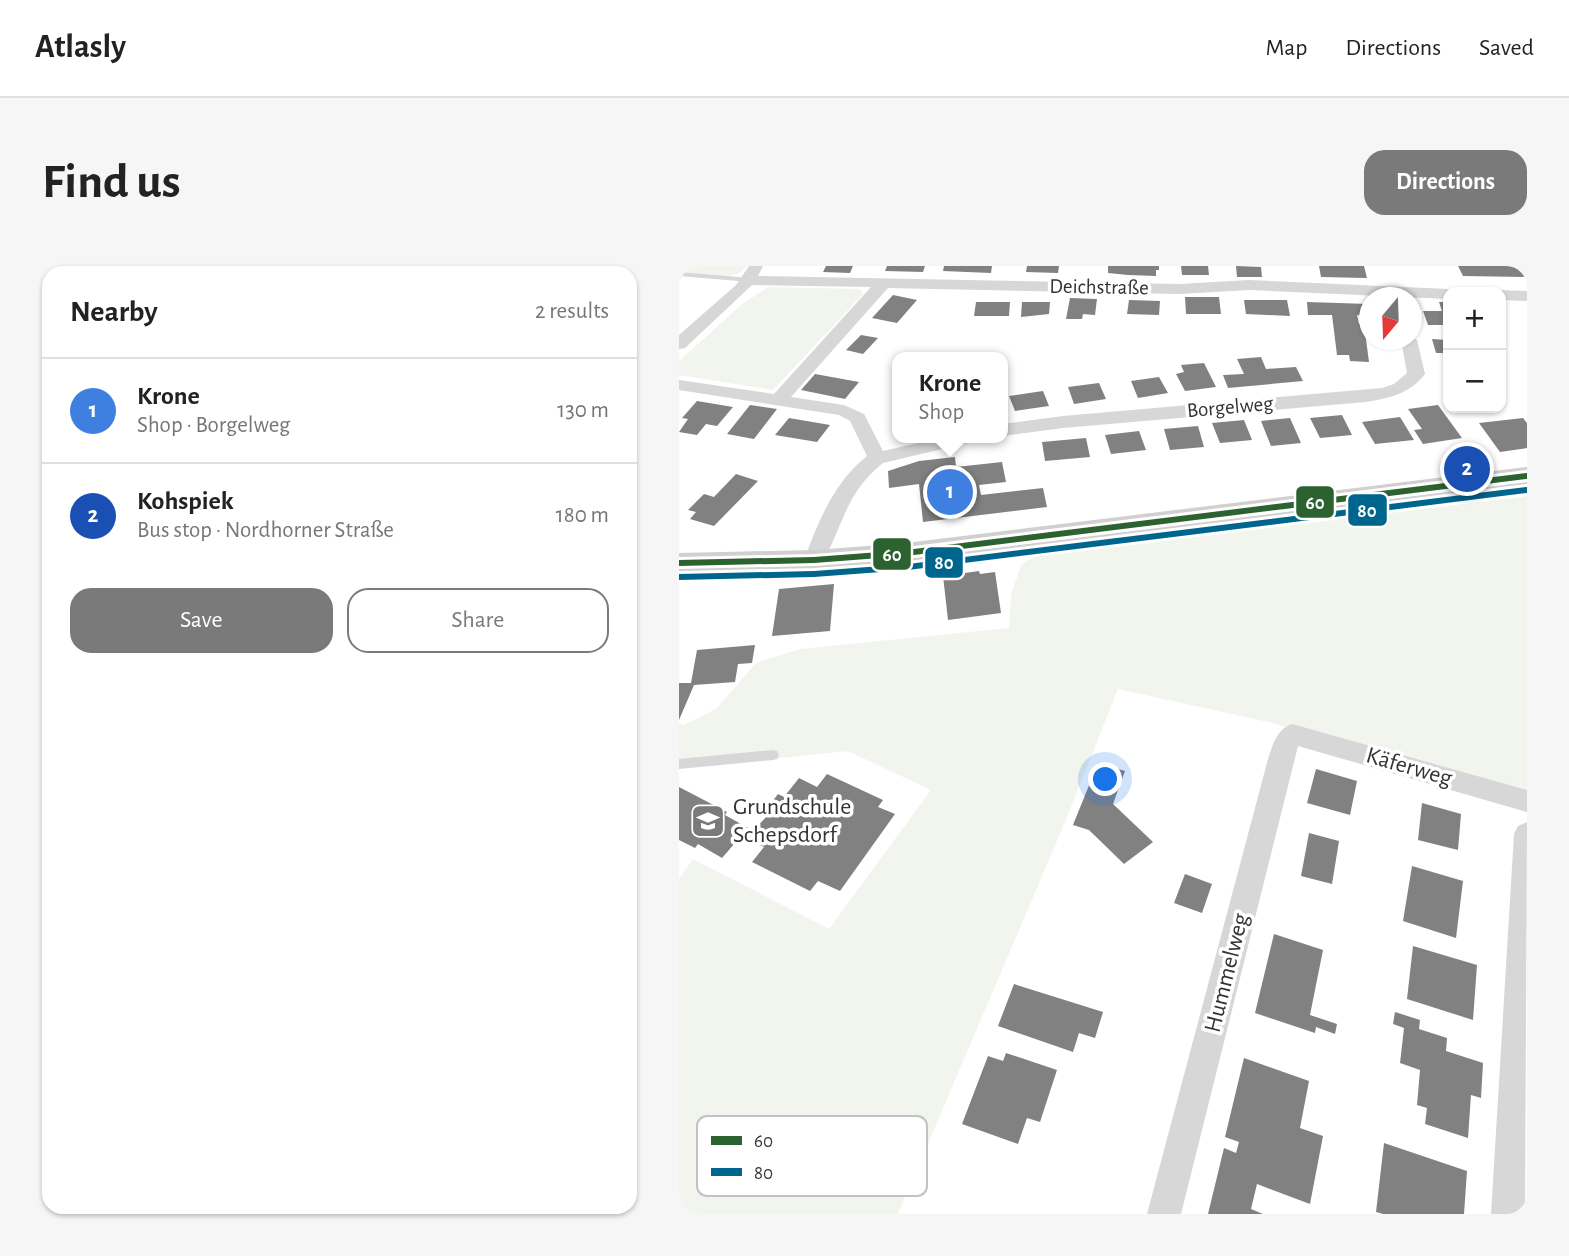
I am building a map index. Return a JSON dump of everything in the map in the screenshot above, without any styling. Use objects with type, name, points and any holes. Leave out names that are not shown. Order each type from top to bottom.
[{"type":"main road","points":[[679,563],[814,560],[998,544],[1527,476]]},
{"type":"street","name":"Deichstraße","points":[[753,273],[885,281],[1179,289],[1249,285],[1359,292]]},
{"type":"street","points":[[679,344],[753,273]]},
{"type":"street","points":[[778,400],[885,281]]},
{"type":"street","name":"Deichstraße","points":[[1422,294],[1443,294]]},
{"type":"street","points":[[1506,295],[1527,296]]},
{"type":"street","name":"Borgelweg","points":[[1008,429],[1063,422],[1366,397],[1403,387],[1416,374],[1411,350]]},
{"type":"street","points":[[679,385],[844,410],[858,418],[877,458]]},
{"type":"street","points":[[814,560],[852,482],[865,466],[877,458],[943,443]]},
{"type":"street","name":"Käferweg","points":[[1292,734],[1527,801]]},
{"type":"street","name":"Hummelweg","points":[[1164,1214],[1280,759],[1292,734]]},
{"type":"street","points":[[1507,1214],[1527,834]]},
{"type":"lane","points":[[679,274],[753,273]]},
{"type":"lane","points":[[679,764],[773,755]]},
{"type":"shaded area","points":[[679,266],[746,266],[734,275],[725,276],[679,271]]},
{"type":"shaded area","points":[[768,287],[860,289],[863,294],[773,390],[679,375],[679,361],[741,305]]},
{"type":"shaded area","points":[[1527,492],[1527,794],[1268,722],[1118,689],[1065,822],[927,1146],[927,1116],[697,1116],[697,1196],[906,1196],[898,1214],[679,1214],[679,879],[693,859],[829,929],[931,790],[848,751],[761,760],[679,761],[679,724],[684,725],[716,709],[756,663],[800,649],[1009,628],[1011,595],[1021,565],[1041,552]]},
{"type":"building","points":[[826,266],[853,266],[850,273],[823,272]]},
{"type":"building","points":[[887,266],[925,266],[923,272],[885,271]]},
{"type":"building","points":[[944,266],[992,266],[991,273],[943,271]]},
{"type":"building","points":[[1027,266],[1059,266],[1058,273],[1026,272]]},
{"type":"building","points":[[1108,266],[1159,266],[1159,270],[1156,270],[1156,276],[1128,275],[1108,273]]},
{"type":"building","points":[[1181,266],[1208,266],[1209,275],[1182,275]]},
{"type":"building","points":[[1236,266],[1261,267],[1262,277],[1237,277]]},
{"type":"building","points":[[1319,266],[1364,266],[1367,278],[1321,277]]},
{"type":"building","points":[[1458,266],[1527,266],[1527,277],[1463,276]]},
{"type":"building","points":[[893,295],[917,300],[897,323],[872,318]]},
{"type":"building","points":[[1185,297],[1219,297],[1221,314],[1186,314]]},
{"type":"building","points":[[1070,298],[1097,299],[1095,315],[1083,314],[1082,319],[1066,319]]},
{"type":"building","points":[[1129,300],[1160,301],[1159,315],[1127,314]]},
{"type":"building","points":[[1244,300],[1287,300],[1290,316],[1246,314]]},
{"type":"building","points":[[976,302],[1010,302],[1009,316],[974,316]]},
{"type":"building","points":[[1022,302],[1050,302],[1049,314],[1021,317]]},
{"type":"building","points":[[1307,302],[1359,304],[1359,350],[1367,350],[1369,362],[1350,361],[1349,355],[1337,355],[1332,315],[1308,315]]},
{"type":"building","points":[[1439,302],[1443,302],[1443,325],[1428,325],[1423,311],[1442,311]]},
{"type":"building","points":[[861,335],[878,338],[863,354],[846,350]]},
{"type":"building","points":[[1432,339],[1443,340],[1443,353],[1436,353]]},
{"type":"building","points":[[1261,357],[1266,369],[1296,367],[1303,381],[1228,388],[1223,375],[1244,374],[1237,359]]},
{"type":"building","points":[[1204,363],[1216,387],[1185,391],[1176,374],[1184,372],[1181,365]]},
{"type":"building","points":[[815,374],[859,382],[845,399],[801,390]]},
{"type":"building","points":[[1159,377],[1168,393],[1138,398],[1131,381]]},
{"type":"building","points":[[1099,383],[1106,399],[1074,404],[1068,387]]},
{"type":"building","points":[[1043,391],[1049,406],[1015,411],[1009,396]]},
{"type":"building","points":[[697,401],[733,407],[717,426],[706,424],[697,435],[679,432],[688,419],[682,418]]},
{"type":"building","points":[[750,405],[777,409],[754,439],[727,434]]},
{"type":"building","points":[[1438,405],[1462,438],[1423,444],[1414,430],[1422,429],[1408,409]]},
{"type":"building","points":[[1342,415],[1352,435],[1320,438],[1310,418]]},
{"type":"building","points":[[1400,417],[1414,440],[1375,444],[1362,422]]},
{"type":"building","points":[[789,418],[830,425],[817,442],[775,435]]},
{"type":"building","points":[[1290,418],[1301,443],[1271,446],[1261,421]]},
{"type":"building","points":[[1523,418],[1527,423],[1527,448],[1500,452],[1479,423]]},
{"type":"building","points":[[1244,420],[1252,440],[1220,443],[1212,423]]},
{"type":"building","points":[[1198,426],[1204,447],[1170,450],[1164,429]]},
{"type":"building","points":[[1139,431],[1146,450],[1111,454],[1105,435]]},
{"type":"building","points":[[1086,438],[1090,457],[1045,461],[1042,442]]},
{"type":"building","points":[[955,457],[956,467],[1002,462],[1006,482],[979,485],[981,495],[1043,488],[1047,507],[923,522],[919,484],[889,488],[888,471],[919,461]]},
{"type":"building","points":[[736,474],[758,481],[714,526],[690,519],[696,512],[688,510],[704,494],[714,497]]},
{"type":"building","points":[[979,571],[980,574],[995,572],[1001,613],[948,620],[943,576]]},
{"type":"building","points":[[834,584],[830,631],[772,636],[779,589]]},
{"type":"building","points":[[755,645],[752,663],[738,664],[735,682],[694,685],[679,720],[679,683],[691,683],[697,650]]},
{"type":"building","points":[[1098,763],[1125,771],[1113,804],[1153,842],[1124,864],[1089,830],[1073,825]]},
{"type":"building","points":[[1316,769],[1357,781],[1350,815],[1307,803]]},
{"type":"building","points":[[827,774],[883,800],[878,807],[895,814],[840,891],[818,881],[810,891],[752,862],[764,847],[746,839],[766,817],[762,815],[778,794],[784,797],[799,778],[817,787]]},
{"type":"building","name":"Grundschule Schepsdorf","points":[[679,787],[727,812],[725,815],[748,828],[722,858],[698,844],[695,848],[679,840]]},
{"type":"building","points":[[1422,803],[1461,814],[1458,850],[1418,840]]},
{"type":"building","points":[[1309,833],[1339,841],[1332,884],[1301,876]]},
{"type":"building","points":[[1412,866],[1463,881],[1456,938],[1403,921]]},
{"type":"building","points":[[1185,874],[1212,884],[1202,913],[1174,903]]},
{"type":"building","points":[[1274,934],[1323,950],[1310,1015],[1337,1024],[1335,1034],[1316,1027],[1315,1033],[1255,1013]]},
{"type":"building","points":[[1413,946],[1477,965],[1473,1020],[1407,999]]},
{"type":"building","points":[[1014,984],[1103,1012],[1095,1038],[1079,1033],[1073,1052],[998,1026]]},
{"type":"building","points":[[1395,1012],[1420,1020],[1419,1029],[1447,1038],[1446,1051],[1483,1063],[1481,1098],[1471,1095],[1468,1138],[1425,1124],[1427,1108],[1417,1105],[1420,1070],[1400,1063],[1404,1028],[1393,1024]]},
{"type":"building","points":[[1006,1053],[1057,1070],[1040,1122],[1027,1118],[1018,1144],[962,1124],[988,1056],[1003,1061]]},
{"type":"building","points":[[1244,1058],[1309,1081],[1300,1128],[1323,1136],[1310,1204],[1257,1184],[1251,1209],[1263,1214],[1208,1214],[1224,1148],[1236,1153],[1239,1142],[1225,1137]]},
{"type":"building","points":[[1384,1143],[1467,1171],[1464,1214],[1376,1212]]},
{"type":"transit line","name":"60","points":[[679,563],[814,560],[906,553],[1527,476]]},
{"type":"transit line","name":"80","points":[[679,577],[814,574],[908,567],[1527,490]]},
{"type":"place","name":"Kohspiek","points":[[1467,469]]},
{"type":"place","name":"Krone","points":[[950,492]]},
{"type":"place","name":"Grundschule Schepsdorf","points":[[708,821]]}]
